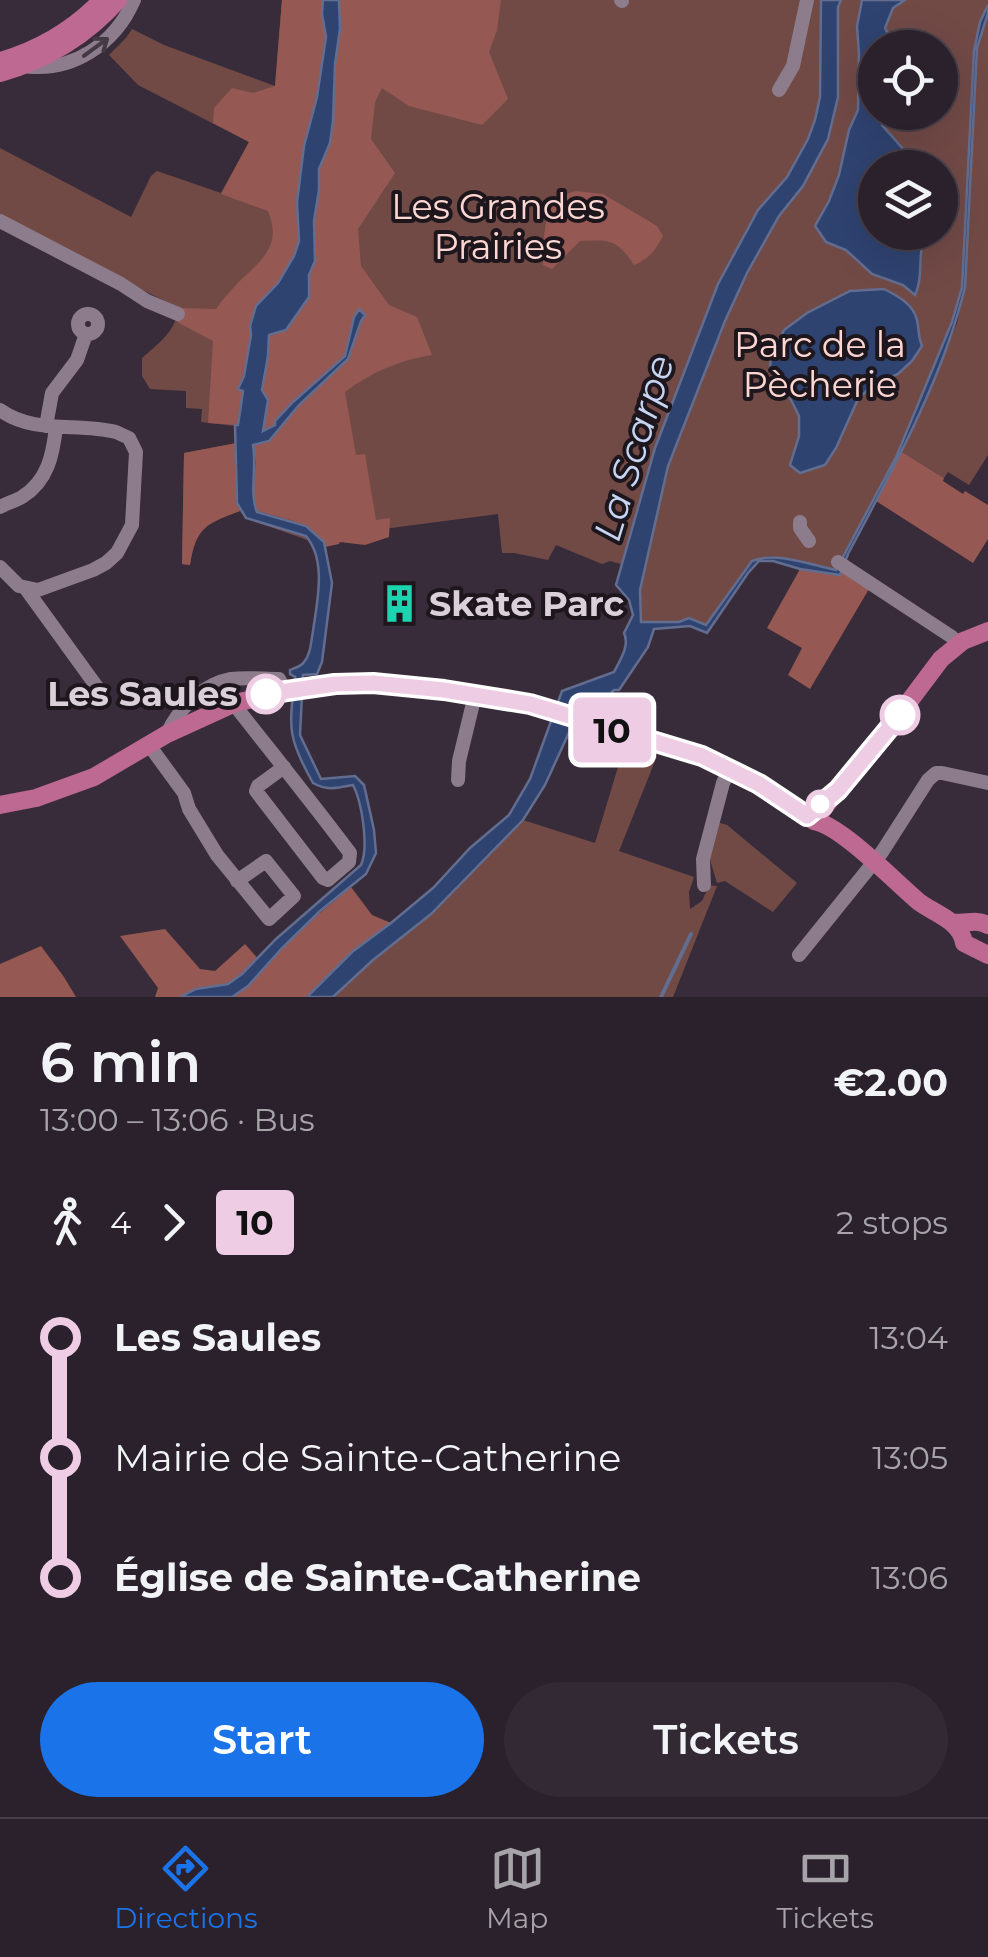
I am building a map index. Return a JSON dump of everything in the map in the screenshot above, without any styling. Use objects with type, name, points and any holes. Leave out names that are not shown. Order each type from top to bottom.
[{"type":"main road","points":[[0,52],[51,31],[101,0]]},
{"type":"main road","points":[[0,61],[57,36],[101,0]]},
{"type":"main road","points":[[0,74],[49,54],[81,35],[118,0]]},
{"type":"main road","points":[[810,819],[866,758],[934,668],[958,644],[988,631]]},
{"type":"main road","points":[[0,806],[94,777],[167,734],[235,703],[290,686],[373,683],[475,695],[552,711],[681,749],[730,769],[810,819],[820,821],[920,902],[969,926],[964,943],[988,955]]},
{"type":"street","points":[[23,66],[50,67],[90,53],[112,36],[134,0]]},
{"type":"street","points":[[779,90],[793,66],[807,0]]},
{"type":"street","points":[[0,221],[178,314]]},
{"type":"street","points":[[0,507],[27,494],[49,468],[52,392],[77,360],[86,334]]},
{"type":"street","points":[[0,410],[21,422],[123,434],[136,452],[132,525],[117,553],[100,567],[38,590],[13,582],[0,567]]},
{"type":"street","points":[[800,522],[809,541]]},
{"type":"street","points":[[842,564],[958,644]]},
{"type":"street","points":[[26,589],[97,686]]},
{"type":"street","points":[[167,734],[189,703],[217,684],[240,678],[290,686]]},
{"type":"street","points":[[458,780],[475,695]]},
{"type":"street","points":[[235,703],[350,853],[346,865],[328,880],[256,791],[284,767]]},
{"type":"street","points":[[150,745],[237,880]]},
{"type":"street","points":[[704,885],[703,859],[730,769]]},
{"type":"street","points":[[799,955],[871,864],[928,780],[936,773],[988,784]]},
{"type":"green space","name":"Les Grandes Prairies","points":[[282,0],[821,0],[820,97],[815,120],[786,177],[758,210],[718,285],[655,448],[621,564],[602,564],[556,545],[548,560],[502,553],[498,514],[391,528],[319,544],[246,518],[240,511],[204,529],[195,542],[190,565],[182,564],[184,453],[236,443],[235,426],[201,422],[202,409],[186,408],[186,391],[150,389],[142,376],[142,358],[170,330],[179,308],[0,219],[0,148],[131,217],[157,171],[221,193],[249,142],[138,85],[109,55],[132,29],[164,45],[275,86]]},
{"type":"green space","name":"Parc de la Pècherie","points":[[841,0],[988,0],[974,51],[962,287],[952,322],[897,455],[835,570],[771,556],[752,561],[706,625],[690,618],[679,622],[641,622],[640,590],[668,466],[747,273],[779,216],[803,186],[838,97],[837,7]]},
{"type":"green space","points":[[988,13],[988,455],[969,485],[948,472],[944,478],[902,452],[957,323],[965,287],[977,48]]},
{"type":"green space","points":[[625,744],[657,756],[619,851],[694,877],[689,892],[690,909],[702,901],[708,888],[704,885],[717,886],[673,997],[323,997],[471,860],[523,820],[595,843]]},
{"type":"green space","points":[[717,822],[727,825],[797,883],[773,912],[725,881],[717,883],[708,853]]},
{"type":"shaded area","points":[[282,0],[501,0],[489,52],[508,99],[482,125],[409,106],[382,88],[375,102],[371,139],[395,173],[358,229],[361,266],[389,305],[417,317],[432,355],[386,368],[345,392],[356,455],[365,454],[376,520],[390,518],[389,537],[365,545],[340,542],[325,547],[324,542],[294,521],[255,510],[253,445],[268,356],[249,353],[239,388],[243,391],[238,425],[208,423],[213,341],[177,322],[179,308],[216,309],[271,244],[268,211],[221,194],[249,142],[213,123],[214,108],[232,88],[253,93],[275,86]]},
{"type":"shaded area","points":[[576,191],[603,194],[657,226],[663,236],[644,260],[634,265],[611,242],[580,241],[552,269],[543,265],[551,205],[555,197]]},
{"type":"shaded area","points":[[237,443],[240,511],[205,529],[196,542],[190,565],[182,564],[184,453]]},
{"type":"shaded area","points":[[902,452],[963,494],[965,491],[988,505],[988,539],[973,563],[876,501]]},
{"type":"shaded area","points":[[800,569],[839,575],[842,572],[869,589],[810,689],[788,675],[802,648],[767,628]]},
{"type":"shaded area","points":[[351,887],[372,915],[391,923],[433,888],[431,914],[333,997],[155,997],[158,988],[120,936],[165,929],[200,969],[215,971],[245,944],[261,962]]},
{"type":"shaded area","points":[[41,946],[76,997],[0,997],[0,964]]},
{"type":"water","points":[[323,0],[339,0],[340,29],[330,143],[319,169],[315,261],[309,275],[309,297],[286,330],[269,335],[262,390],[268,400],[263,431],[275,425],[293,402],[345,356],[354,317],[359,309],[365,315],[348,359],[299,405],[269,441],[253,445],[254,497],[257,512],[306,526],[324,542],[332,583],[322,662],[317,674],[303,675],[300,735],[321,779],[355,776],[364,785],[376,853],[366,874],[320,911],[248,986],[232,997],[180,997],[196,989],[228,984],[242,974],[361,865],[363,857],[363,825],[353,785],[328,788],[313,783],[292,732],[295,677],[290,670],[303,664],[310,647],[318,595],[317,557],[306,536],[246,518],[237,503],[235,425],[243,391],[238,389],[244,376],[256,306],[278,283],[299,241],[297,202],[304,146],[317,97],[326,37]]},
{"type":"water","points":[[821,0],[841,0],[838,97],[828,139],[747,273],[668,466],[640,590],[641,622],[679,622],[689,618],[706,625],[752,561],[761,558],[793,560],[836,570],[897,455],[952,322],[962,287],[974,51],[988,5],[977,48],[965,287],[930,390],[840,575],[759,561],[707,633],[690,626],[654,629],[648,647],[619,690],[582,704],[545,785],[523,820],[431,914],[333,997],[307,997],[352,952],[433,888],[470,848],[509,815],[530,779],[562,691],[614,672],[619,663],[625,648],[624,633],[633,615],[629,600],[616,585],[655,448],[718,284],[758,210],[787,177],[815,120],[820,97]]},
{"type":"water","points":[[862,0],[905,0],[893,8],[886,30],[858,30],[858,40],[857,26]]},
{"type":"water","points":[[858,110],[858,130],[886,130],[904,150],[858,150],[858,250],[921,250],[915,295],[903,285],[872,274],[846,250],[826,242],[815,226],[839,175],[849,130]]},
{"type":"water","points":[[884,289],[912,309],[922,346],[898,374],[873,385],[858,399],[825,465],[800,473],[790,465],[799,436],[799,416],[770,368],[771,354],[784,330],[807,313],[850,291]]},
{"type":"waterway","points":[[661,997],[691,934]]},
{"type":"bus line","name":"10","points":[[266,694],[373,683],[530,704],[702,756],[759,784],[807,816],[832,797],[900,715]]},
{"type":"place","name":"Skate Parc","points":[[399,604]]},
{"type":"place","name":"Les Saules","points":[[266,694]]},
{"type":"water label","name":"La Scarpe","points":[[634,448]]}]
